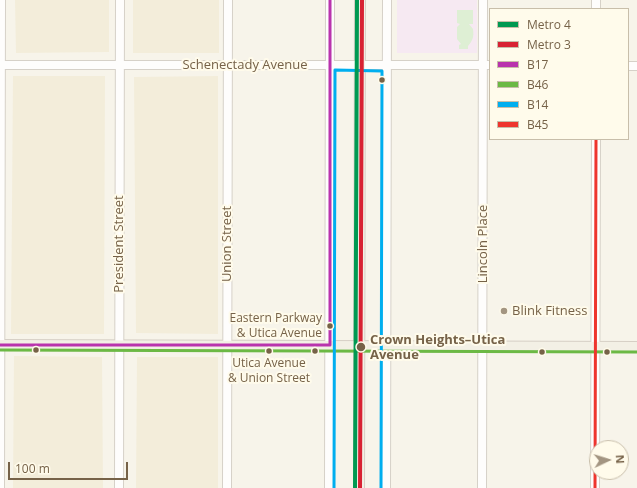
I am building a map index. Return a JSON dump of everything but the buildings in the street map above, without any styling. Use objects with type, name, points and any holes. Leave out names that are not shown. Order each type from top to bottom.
[{"type":"main road","points":[[359,488],[360,0]]},
{"type":"main road","points":[[0,345],[637,347]]},
{"type":"street","points":[[0,488],[1,0]]},
{"type":"street","name":"President Street","points":[[119,488],[120,0]]},
{"type":"street","name":"Union Street","points":[[227,488],[228,0]]},
{"type":"street","points":[[329,488],[330,0]]},
{"type":"street","points":[[386,488],[385,346],[387,0]]},
{"type":"street","name":"Lincoln Place","points":[[482,488],[482,346],[487,65],[483,0]]},
{"type":"street","name":"Schenectady Avenue","points":[[0,65],[487,65]]},
{"type":"street","points":[[595,488],[596,140]]},
{"type":"shaded area","points":[[15,0],[109,0],[109,52],[16,53]]},
{"type":"shaded area","points":[[133,0],[219,0],[219,53],[133,53]]},
{"type":"shaded area","points":[[397,0],[477,0],[477,53],[397,53]]},
{"type":"shaded area","points":[[13,76],[105,76],[104,334],[11,334]]},
{"type":"shaded area","points":[[218,76],[218,334],[136,333],[134,77]]},
{"type":"shaded area","points":[[14,356],[102,357],[103,488],[13,488]]},
{"type":"shaded area","points":[[137,357],[218,357],[218,488],[136,488]]},
{"type":"green space","points":[[457,10],[473,10],[473,24],[469,24],[473,29],[473,36],[468,49],[459,49],[459,45],[461,44],[457,39],[457,27],[460,24],[457,23]]},
{"type":"metro line","name":"4","points":[[355,488],[357,0]]},
{"type":"metro line","name":"3","points":[[360,488],[362,0]]},
{"type":"transit line","name":"B17","points":[[330,0],[330,345]]},
{"type":"transit line","name":"B14","points":[[334,488],[335,70],[382,71],[381,488]]},
{"type":"transit line","name":"B45","points":[[595,488],[596,140]]},
{"type":"transit line","name":"B17","points":[[0,345],[330,345]]},
{"type":"transit line","name":"B46","points":[[0,350],[637,352]]},
{"type":"place","name":"Blink Fitness","points":[[504,311]]},
{"type":"place","name":"Eastern Parkway & Utica Avenue","points":[[330,326]]},
{"type":"place","name":"Crown Heights–Utica Avenue","points":[[361,347]]},
{"type":"place","name":"Utica Avenue & Union Street","points":[[269,351]]}]
